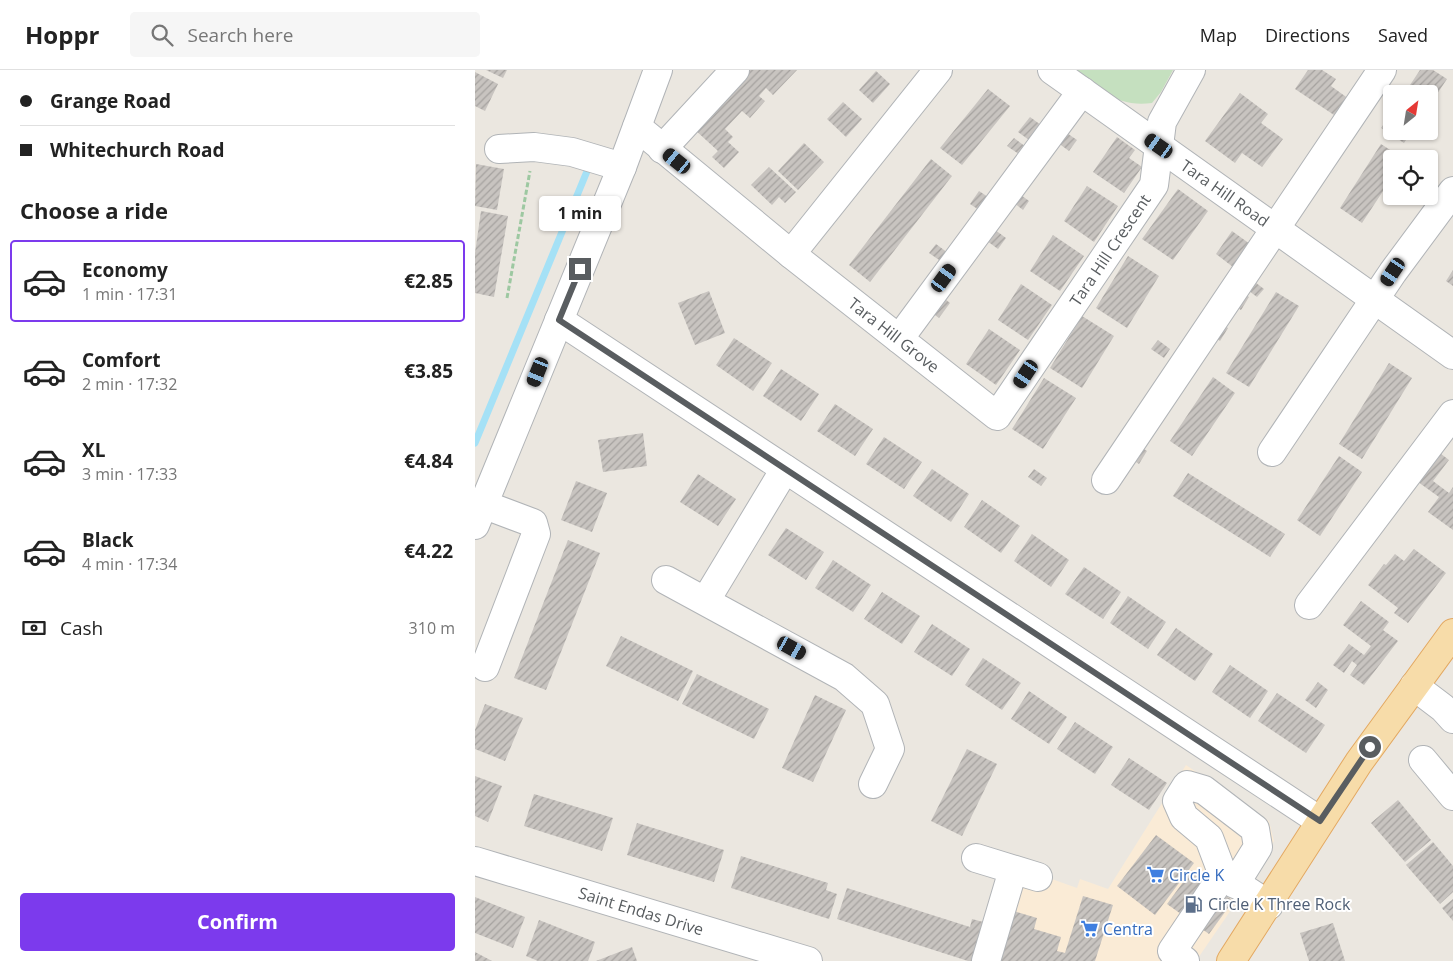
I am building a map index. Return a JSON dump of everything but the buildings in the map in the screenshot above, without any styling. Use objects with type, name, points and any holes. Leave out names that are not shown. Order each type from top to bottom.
[{"type":"main road","points":[[1233,960],[1320,821],[1414,686],[1453,634]]},
{"type":"street","points":[[485,666],[536,534],[533,523],[480,515],[637,127],[658,70]]},
{"type":"street","points":[[662,149],[735,70]]},
{"type":"street","points":[[791,254],[938,70]]},
{"type":"street","name":"Tara Hill Road","points":[[1052,70],[1453,355]]},
{"type":"street","name":"Tara Hill Crescent","points":[[997,416],[1154,185],[1162,122],[1191,70]]},
{"type":"street","points":[[1106,480],[1382,70]]},
{"type":"street","points":[[899,339],[1082,91]]},
{"type":"street","name":"Tara Hill Grove","points":[[637,127],[791,254],[997,416]]},
{"type":"street","points":[[499,149],[534,148],[573,152],[621,167]]},
{"type":"street","points":[[1272,452],[1374,299],[1453,191]]},
{"type":"street","points":[[559,320],[1320,821]]},
{"type":"street","points":[[1309,605],[1453,414]]},
{"type":"street","points":[[706,600],[785,469]]},
{"type":"street","points":[[666,580],[706,600],[844,677],[875,704],[890,749],[873,784]]},
{"type":"street","points":[[1414,686],[1443,708],[1453,719]]},
{"type":"street","points":[[1423,760],[1453,796]]},
{"type":"street","points":[[976,858],[1026,873],[986,961]]},
{"type":"street","name":"Saint Endas Drive","points":[[475,861],[738,952],[807,961]]},
{"type":"street","points":[[1185,961],[1172,951],[1229,879],[1269,904]]},
{"type":"path","points":[[507,298],[534,148]]},
{"type":"shaded area","points":[[1186,765],[1269,821],[1274,841],[1257,872],[1196,961],[993,961],[1018,867],[1077,888],[1080,879],[1108,889]]},
{"type":"green space","points":[[1071,70],[1173,70],[1161,92],[1152,103],[1140,104],[1118,100]]},
{"type":"waterway","points":[[475,443],[590,164]]},
{"type":"place","name":"Circle K","points":[[1155,875]]},
{"type":"place","name":"Circle K Three Rock","points":[[1194,904]]},
{"type":"place","name":"Centra","points":[[1089,929]]},
{"type":"route","points":[[580,269],[559,320],[1320,821],[1370,747]]}]
